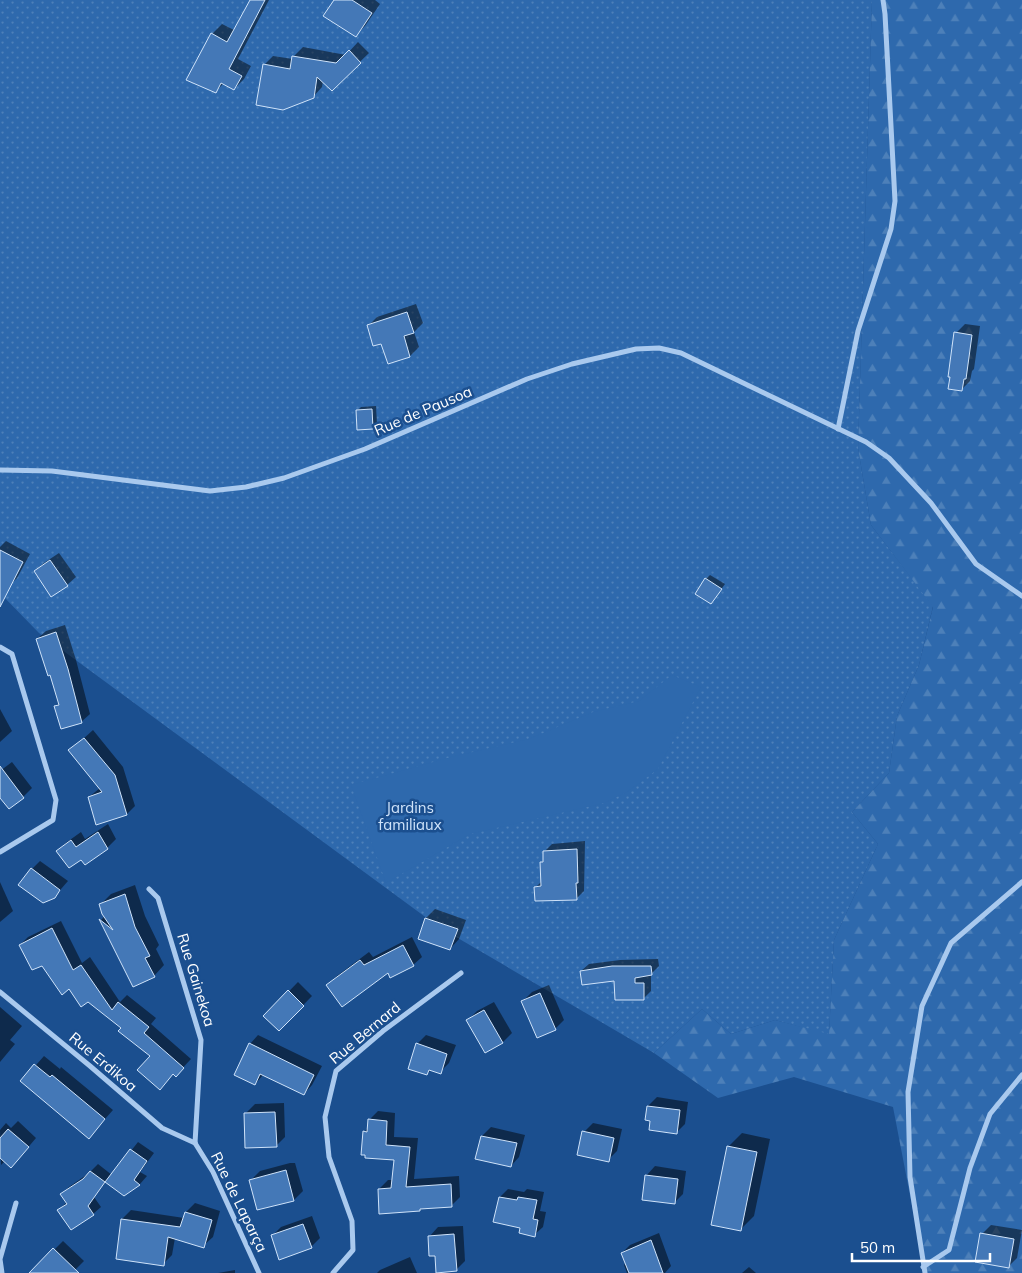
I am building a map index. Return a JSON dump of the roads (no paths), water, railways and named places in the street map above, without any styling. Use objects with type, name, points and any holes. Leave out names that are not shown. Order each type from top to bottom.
[{"type":"street","points":[[838,429],[858,331],[891,229],[895,201],[886,14],[883,0]]},
{"type":"street","name":"Rue de Pausoa","points":[[0,470],[52,471],[210,491],[246,487],[284,478],[365,449],[528,379],[572,364],[636,349],[659,348],[681,353],[866,442],[889,458],[931,503],[976,564],[1022,596]]},
{"type":"street","points":[[0,647],[12,654],[56,800],[53,820],[0,852]]},
{"type":"street","points":[[924,1270],[910,1177],[908,1092],[922,1006],[951,943],[1022,882]]},
{"type":"street","name":"Rue Gainekoa","points":[[149,889],[158,898],[201,1040],[195,1144]]},
{"type":"street","name":"Rue Bernard","points":[[333,1273],[353,1250],[352,1221],[328,1157],[325,1117],[336,1071],[383,1031],[461,974]]},
{"type":"street","name":"Rue Erdikoa","points":[[0,992],[162,1128],[195,1144]]},
{"type":"street","points":[[924,1270],[949,1250],[970,1168],[990,1114],[1022,1075]]},
{"type":"street","name":"Rue de Laparça","points":[[195,1144],[214,1172],[259,1273]]},
{"type":"street","points":[[2,1273],[0,1259],[16,1203]]},
{"type":"park label","name":"Jardins familiaux","points":[[410,816]]}]
